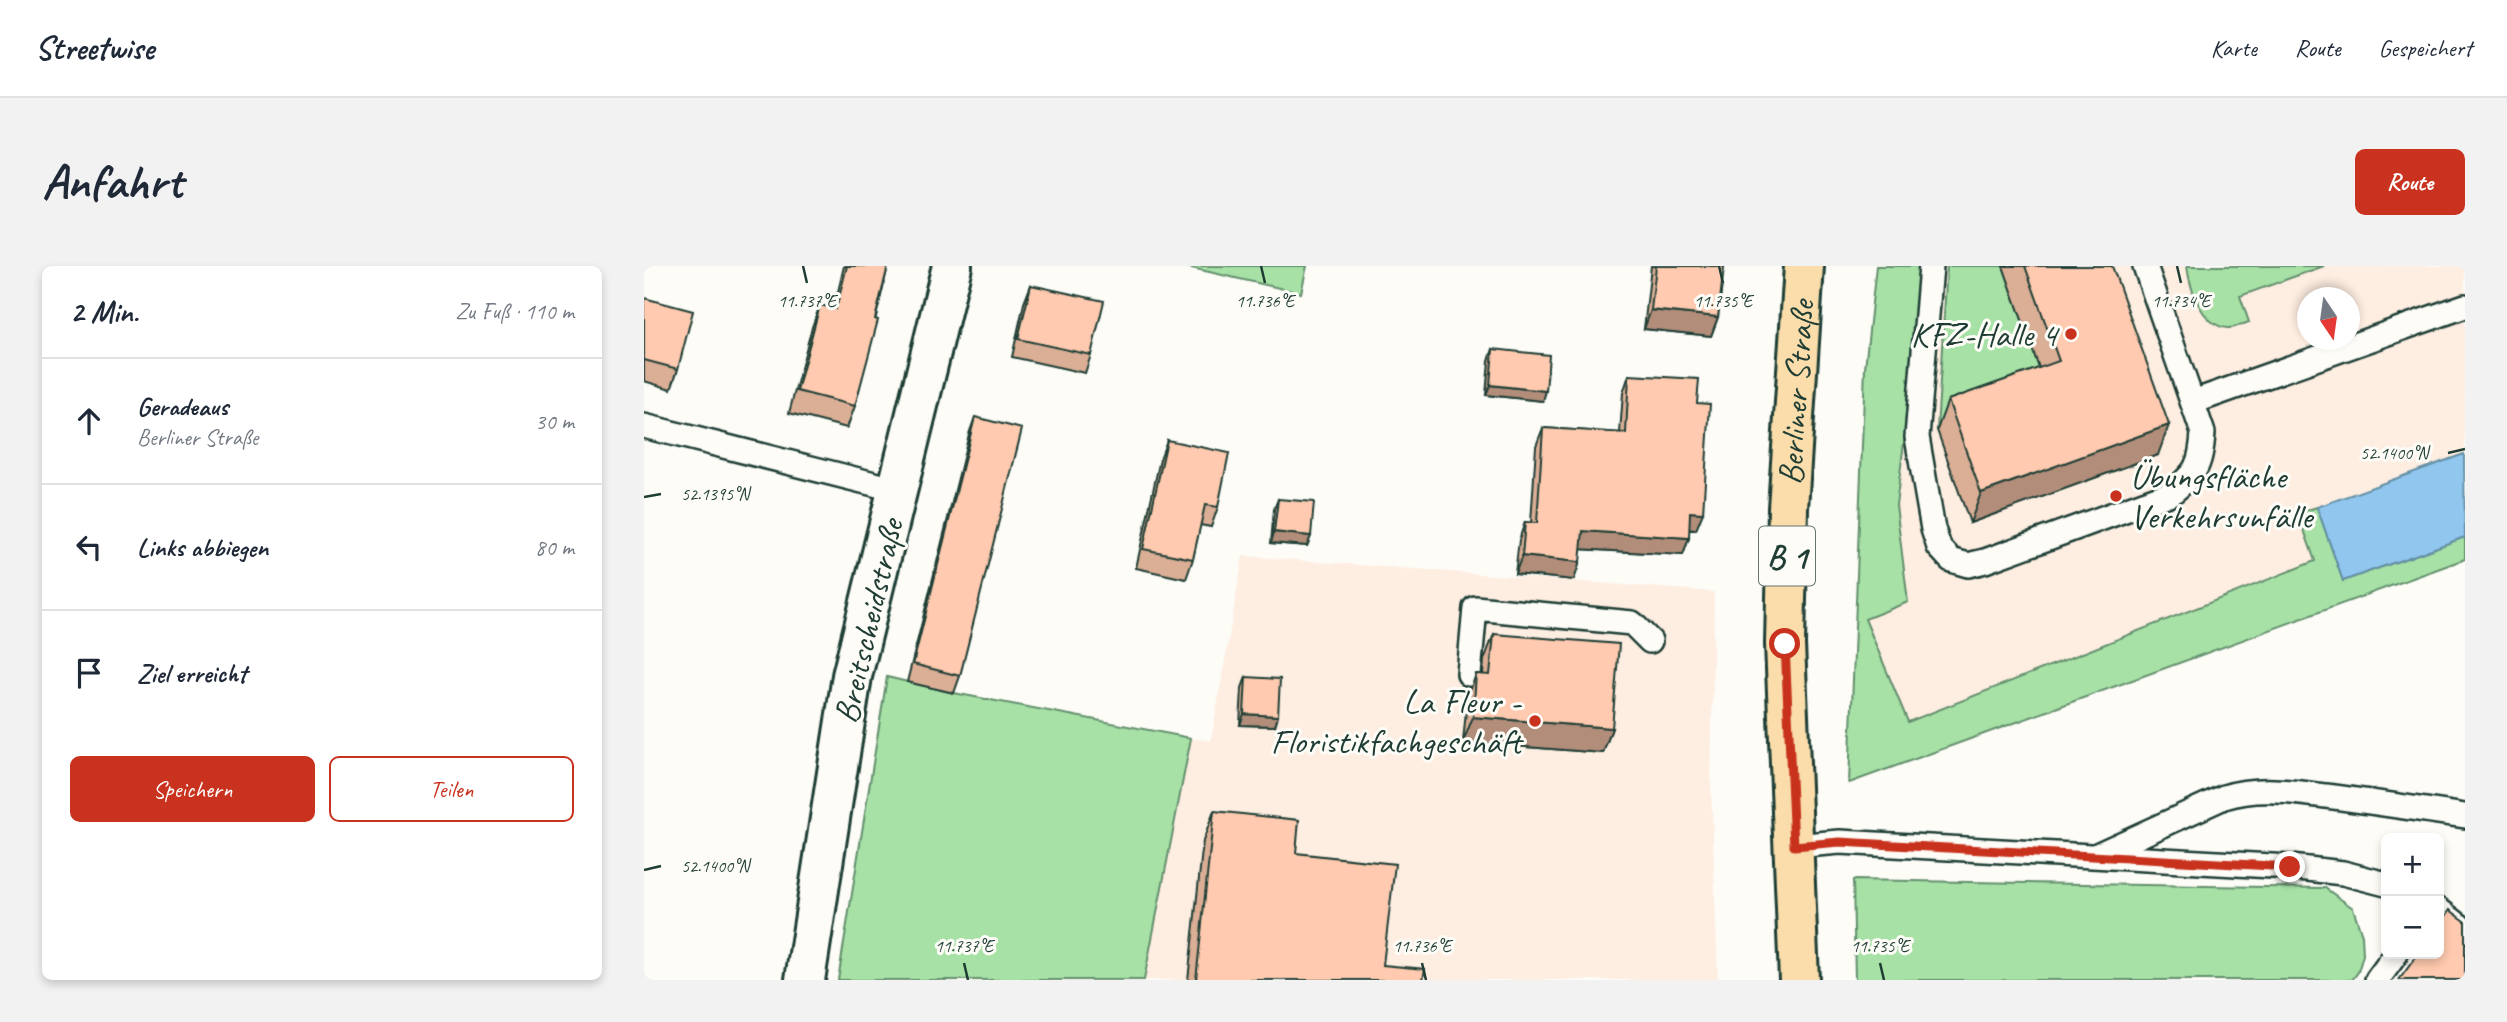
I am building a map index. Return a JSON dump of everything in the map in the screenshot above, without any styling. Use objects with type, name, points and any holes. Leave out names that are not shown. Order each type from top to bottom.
[{"type":"main road","name":"Berliner Straße","points":[[1799,980],[1785,644],[1788,508],[1804,266]]},
{"type":"street","name":"Breitscheidstraße","points":[[805,980],[852,676],[952,266]]},
{"type":"lane","points":[[1931,266],[1917,437],[1933,529],[1939,547],[1951,561],[1968,565],[1985,562],[2171,493],[2189,478],[2202,457],[2203,433],[2145,267]]},
{"type":"lane","points":[[2193,402],[2465,306]]},
{"type":"lane","points":[[644,426],[898,490]]},
{"type":"lane","points":[[1469,674],[1475,608],[1632,623],[1650,641]]},
{"type":"lane","points":[[2094,856],[2224,797],[2260,789],[2465,816]]},
{"type":"lane","points":[[1794,846],[1840,842],[2318,869],[2381,882]]},
{"type":"lane","points":[[2444,915],[2465,930]]},
{"type":"lane","points":[[2377,980],[2392,959]]},
{"type":"shaded area","points":[[1876,266],[2465,266],[2465,559],[1849,783],[1865,368]]},
{"type":"shaded area","points":[[1243,556],[1714,592],[1711,786],[1718,980],[1144,980],[1191,738],[1211,741]]},
{"type":"green space","points":[[1183,266],[1307,266],[1301,293]]},
{"type":"green space","points":[[1876,266],[1920,266],[1896,505],[1908,602],[1865,619],[1908,722],[2315,561],[2298,513],[2317,507],[2343,581],[2465,537],[2465,559],[1849,783],[1865,368]]},
{"type":"green space","points":[[1947,266],[2003,266],[2053,407],[1937,430]]},
{"type":"green space","points":[[2187,266],[2324,266],[2240,296],[2249,322],[2230,328],[2218,325],[2204,313],[2194,294]]},
{"type":"green space","points":[[887,677],[954,693],[1191,738],[1144,980],[838,980]]},
{"type":"green space","points":[[1853,880],[2325,888],[2353,908],[2362,935],[2363,955],[2358,972],[2352,980],[1855,980]]},
{"type":"water","points":[[2464,454],[2465,537],[2343,581],[2317,507]]},
{"type":"building","points":[[847,266],[888,266],[875,319],[878,320],[855,406],[797,391],[820,305],[836,309]]},
{"type":"building","points":[[1656,266],[1724,266],[1718,317],[1651,310]]},
{"type":"building","name":"KFZ-Halle 4","points":[[2025,266],[2112,266],[2169,425],[1981,493],[1948,400],[2059,361]]},
{"type":"building","points":[[1031,285],[1104,301],[1091,355],[1018,339]]},
{"type":"building","points":[[644,298],[693,311],[678,369],[644,360]]},
{"type":"building","points":[[1493,349],[1549,355],[1546,391],[1490,385]]},
{"type":"building","points":[[1629,375],[1699,379],[1697,403],[1710,404],[1703,513],[1690,512],[1689,538],[1583,531],[1580,562],[1522,556],[1525,522],[1537,523],[1543,428],[1626,433]]},
{"type":"building","points":[[975,417],[1022,429],[960,676],[913,664]]},
{"type":"building","points":[[1167,440],[1229,453],[1218,507],[1205,505],[1193,559],[1143,549]]},
{"type":"building","points":[[1278,499],[1314,502],[1311,536],[1274,532]]},
{"type":"building","name":"La Fleur - Floristikfachgeschäft","points":[[1494,634],[1619,644],[1612,728],[1473,717],[1476,674],[1490,675]]},
{"type":"building","points":[[1246,677],[1280,679],[1278,716],[1244,714]]},
{"type":"building","points":[[1214,811],[1299,820],[1296,853],[1395,864],[1383,965],[1425,969],[1423,980],[1196,980]]},
{"type":"building","points":[[2450,910],[2465,921],[2465,980],[2399,980],[2414,959],[2444,959],[2444,919]]},
{"type":"place","name":"KFZ-Halle 4","points":[[2071,334]]},
{"type":"place","name":"Übungsfläche Verkehrsunfälle","points":[[2116,496]]},
{"type":"place","name":"La Fleur - Floristikfachgeschäft","points":[[1535,721]]},
{"type":"route","points":[[1785,644],[1794,846],[1840,842],[2290,867]]}]
